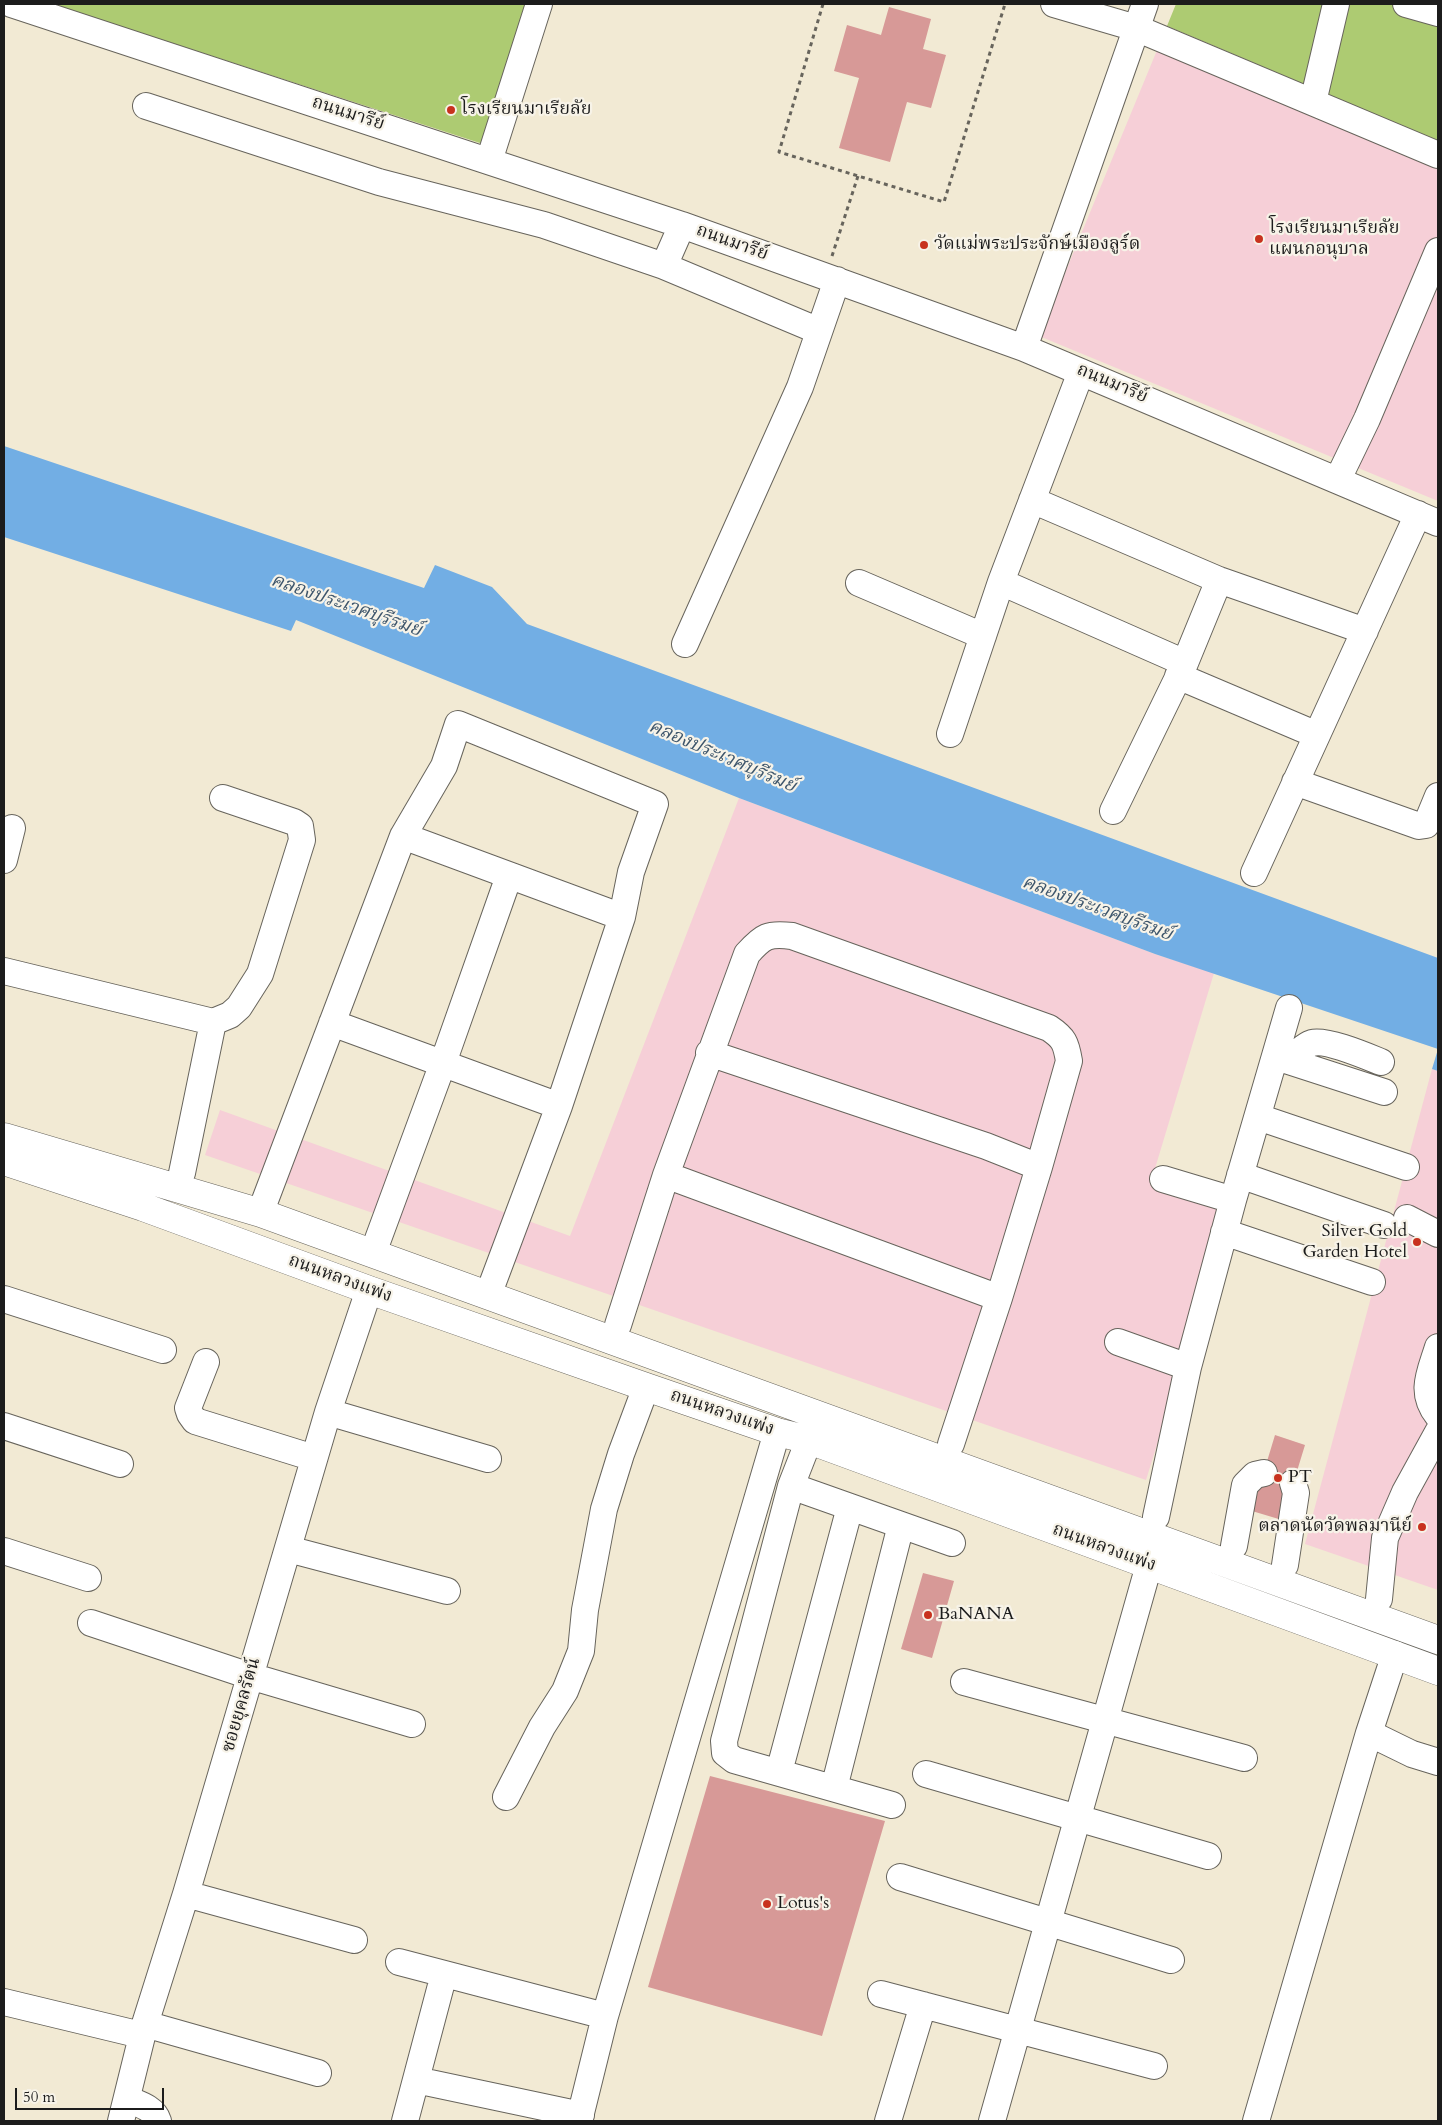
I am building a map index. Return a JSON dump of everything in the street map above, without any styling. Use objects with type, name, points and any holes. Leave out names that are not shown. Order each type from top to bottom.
[{"type":"main road","points":[[4,1142],[182,1173],[618,1325],[1438,1621]]},
{"type":"main road","points":[[4,1142],[63,1166],[686,1390],[1041,1508],[1438,1653]]},
{"type":"main road","points":[[4,1142],[261,1212],[1438,1640]]},
{"type":"main road","name":"ถนนหลวงแพ่ง","points":[[4,1142],[143,1207],[368,1290],[777,1432],[809,1440],[1438,1671]]},
{"type":"street","points":[[489,161],[539,4]]},
{"type":"street","points":[[1054,4],[1136,28],[1437,152]]},
{"type":"street","points":[[1024,348],[1145,4]]},
{"type":"street","points":[[1313,102],[1336,4]]},
{"type":"street","points":[[1406,4],[1438,14]]},
{"type":"street","name":"ถนนมารีย์","points":[[20,5],[682,224],[1024,348],[1428,518]]},
{"type":"street","points":[[146,106],[379,182],[544,225],[664,266],[819,331]]},
{"type":"street","points":[[664,266],[682,224]]},
{"type":"street","points":[[1338,479],[1367,419],[1438,250]]},
{"type":"street","points":[[685,644],[800,387],[819,331],[831,278]]},
{"type":"street","points":[[950,734],[1001,582],[1081,372]]},
{"type":"street","points":[[1032,500],[1219,580],[1365,631]]},
{"type":"street","points":[[1254,873],[1365,631],[1428,518]]},
{"type":"street","points":[[1113,811],[1181,669],[1219,580]]},
{"type":"street","points":[[1001,582],[1317,735]]},
{"type":"street","points":[[859,583],[983,636]]},
{"type":"street","points":[[264,1203],[403,836],[444,766],[458,724],[655,804],[632,872],[622,917],[559,1106],[493,1282]]},
{"type":"street","points":[[1295,782],[1419,826],[1426,825],[1437,805]]},
{"type":"street","points":[[4,971],[213,1022],[230,1015],[239,1007],[260,974],[302,840],[300,826],[294,822],[223,798]]},
{"type":"street","points":[[4,860],[12,828]]},
{"type":"street","points":[[403,836],[622,917]]},
{"type":"street","points":[[377,1242],[509,876]]},
{"type":"street","points":[[618,1325],[666,1175],[710,1053],[747,954],[758,942],[767,936],[792,936],[1049,1028],[1060,1036],[1067,1046],[1069,1061],[999,1298],[950,1444]]},
{"type":"street","points":[[1156,1518],[1188,1367],[1232,1200],[1258,1117],[1283,1059],[1289,1008]]},
{"type":"street","points":[[182,1173],[213,1022]]},
{"type":"street","points":[[332,1023],[559,1106]]},
{"type":"street","points":[[1283,1059],[1314,1042],[1325,1043],[1381,1062]]},
{"type":"street","points":[[710,1053],[986,1146],[1039,1167]]},
{"type":"street","points":[[1283,1059],[1384,1092]]},
{"type":"street","points":[[1258,1117],[1406,1167]]},
{"type":"street","points":[[666,1175],[999,1298]]},
{"type":"street","points":[[1240,1175],[1438,1234]]},
{"type":"street","points":[[1163,1179],[1232,1200]]},
{"type":"street","points":[[1224,1232],[1372,1282]]},
{"type":"street","name":"ซอยยุคลรัตน์","points":[[124,2110],[143,2030],[186,1894],[314,1458],[368,1290]]},
{"type":"street","points":[[4,1299],[163,1350]]},
{"type":"street","points":[[1118,1342],[1188,1367]]},
{"type":"street","points":[[1438,1347],[1427,1384],[1427,1394],[1431,1407],[1438,1416]]},
{"type":"street","points":[[206,1362],[188,1408],[195,1420],[314,1458]]},
{"type":"street","points":[[506,1797],[542,1727],[565,1690],[581,1651],[585,1610],[604,1509],[621,1454],[646,1387]]},
{"type":"street","points":[[328,1412],[488,1460]]},
{"type":"street","points":[[4,1426],[120,1464]]},
{"type":"street","points":[[416,2080],[580,2118],[605,2016],[777,1432]]},
{"type":"street","points":[[1379,1599],[1385,1538],[1405,1492],[1438,1432]]},
{"type":"street","points":[[809,1440],[791,1486],[724,1741],[725,1753],[734,1760],[892,1805]]},
{"type":"street","points":[[1234,1546],[1245,1486],[1255,1475],[1264,1473]]},
{"type":"street","points":[[1285,1565],[1296,1493],[1293,1483]]},
{"type":"street","points":[[791,1486],[952,1542]]},
{"type":"street","points":[[779,1772],[850,1507]]},
{"type":"street","points":[[834,1788],[901,1525]]},
{"type":"street","points":[[288,1549],[448,1591]]},
{"type":"street","points":[[4,1551],[88,1578]]},
{"type":"street","points":[[992,2121],[1149,1565]]},
{"type":"street","points":[[91,1623],[250,1676],[412,1724]]},
{"type":"street","points":[[1256,2121],[1319,1909],[1368,1733],[1395,1654]]},
{"type":"street","points":[[964,1682],[1244,1758]]},
{"type":"street","points":[[1368,1733],[1412,1754],[1438,1762]]},
{"type":"street","points":[[926,1774],[1208,1856]]},
{"type":"street","points":[[900,1877],[1171,1960]]},
{"type":"street","points":[[186,1894],[354,1940]]},
{"type":"street","points":[[399,1962],[605,2016]]},
{"type":"street","points":[[405,2121],[444,1974]]},
{"type":"street","points":[[881,1994],[1154,2066]]},
{"type":"street","points":[[4,2002],[143,2030],[318,2073]]},
{"type":"street","points":[[888,2121],[923,2005]]},
{"type":"street","points":[[124,2110],[148,2108],[157,2116],[158,2121]]},
{"type":"path","points":[[823,4],[779,152],[944,202],[1005,4]]},
{"type":"path","points":[[831,278],[858,176]]},
{"type":"shaded area","name":"โรงเรียนมาเรียลัย แผนกอนุบาล","points":[[1167,26],[1438,141],[1438,501],[1039,336]]},
{"type":"shaded area","points":[[739,798],[1155,954],[1214,973],[1150,1185],[1222,1207],[1178,1377],[1146,1480],[205,1155],[220,1110],[570,1236]]},
{"type":"shaded area","points":[[1432,1069],[1438,1071],[1438,1590],[1305,1544]]},
{"type":"green space","name":"โรงเรียนมาเรียลัย","points":[[52,4],[528,4],[483,144]]},
{"type":"green space","points":[[1176,4],[1438,4],[1438,141],[1167,26]]},
{"type":"water","name":"คลองประเวศบุรีรมย์","points":[[4,446],[424,588],[435,565],[492,587],[527,624],[1438,958],[1438,1049],[1155,954],[739,798],[296,620],[291,631],[4,537]]},
{"type":"water","points":[[1438,1049],[1438,1071],[1432,1069]]},
{"type":"building","points":[[889,7],[931,19],[923,49],[946,55],[931,108],[907,102],[890,162],[839,148],[859,78],[834,71],[847,25],[881,35]]},
{"type":"building","name":"PT","points":[[1275,1435],[1305,1445],[1282,1520],[1252,1511]]},
{"type":"building","name":"BaNANA","points":[[923,1573],[954,1581],[932,1658],[901,1649]]},
{"type":"building","name":"Lotus's","points":[[710,1776],[885,1821],[822,2036],[648,1987]]},
{"type":"place","name":"โรงเรียนมาเรียลัย","points":[[451,110]]},
{"type":"place","name":"โรงเรียนมาเรียลัย แผนกอนุบาล","points":[[1259,239]]},
{"type":"place","name":"วัดแม่พระประจักษ์เมืองลูร์ด","points":[[924,245]]},
{"type":"place","name":"Silver Gold Garden Hotel","points":[[1417,1242]]},
{"type":"place","name":"PT","points":[[1278,1478]]},
{"type":"place","name":"ตลาดนัดวัดพลมานีย์","points":[[1422,1527]]},
{"type":"place","name":"BaNANA","points":[[928,1615]]},
{"type":"place","name":"Lotus's","points":[[767,1904]]}]
